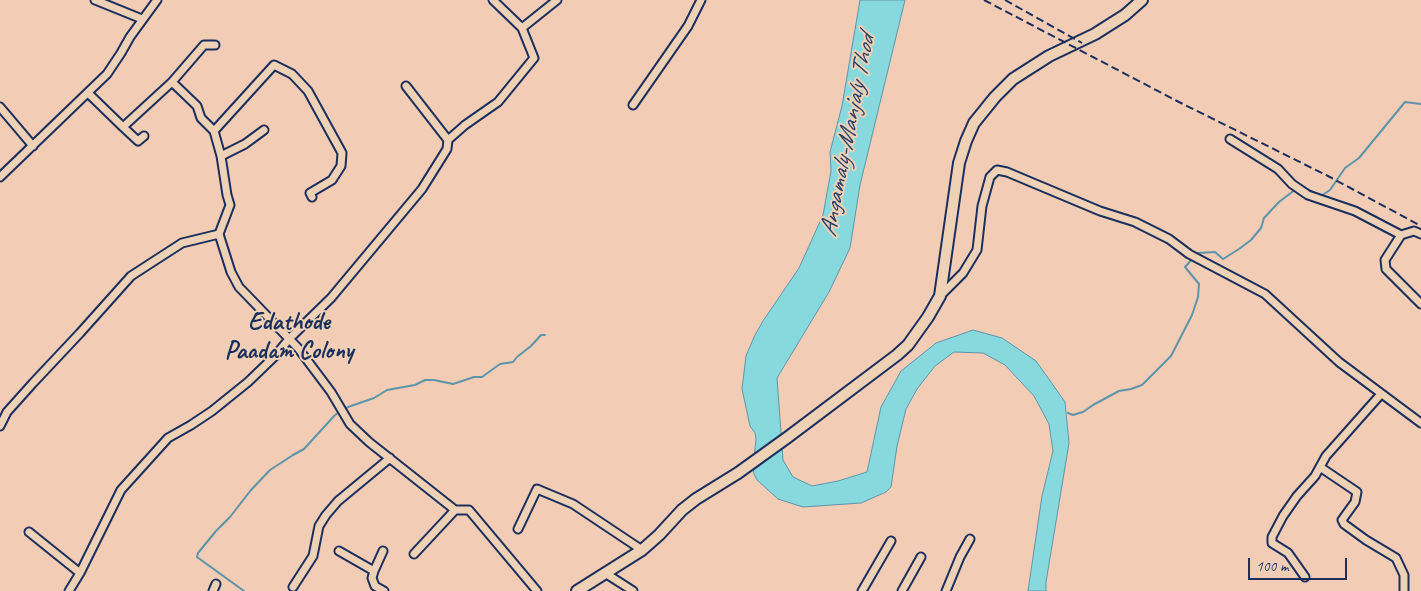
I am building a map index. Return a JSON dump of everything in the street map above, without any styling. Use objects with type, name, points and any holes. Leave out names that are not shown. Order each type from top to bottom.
[{"type":"main road","points":[[576,591],[642,550],[682,510],[696,499],[738,473],[788,437],[898,355],[908,345],[928,318],[940,296],[959,163],[974,123],[995,97],[1013,79],[1048,56],[1095,34],[1125,15],[1142,0]]},
{"type":"street","points":[[95,0],[142,19]]},
{"type":"street","points":[[0,178],[108,74],[142,19],[157,0]]},
{"type":"street","points":[[69,591],[80,573],[121,490],[140,467],[168,438],[212,411],[248,382],[331,298],[410,204],[446,149],[448,140],[498,102],[534,58],[522,28],[493,0]]},
{"type":"street","points":[[522,28],[557,0]]},
{"type":"street","points":[[633,105],[688,26],[701,0]]},
{"type":"street","points":[[123,127],[172,82],[204,45],[215,45]]},
{"type":"street","points":[[214,131],[274,65],[292,74],[308,91],[342,153],[341,166],[332,180],[310,193],[312,198]]},
{"type":"street","points":[[172,82],[197,106],[201,118],[214,131],[221,156],[230,205],[219,234],[231,272],[239,286],[298,348],[331,392],[350,424],[362,436],[455,510],[469,510],[537,591]]},
{"type":"street","points":[[406,86],[448,140]]},
{"type":"street","points":[[88,93],[138,141],[144,136]]},
{"type":"street","points":[[0,107],[33,146]]},
{"type":"street","points":[[221,156],[245,144],[264,130]]},
{"type":"street","points":[[1230,140],[1278,169],[1292,184],[1308,195],[1354,211],[1401,235],[1414,232],[1421,234]]},
{"type":"street","points":[[940,296],[963,273],[977,250],[984,199],[990,177],[997,170],[1007,172],[1100,211],[1135,222],[1169,239],[1199,259],[1265,294],[1338,362],[1419,418]]},
{"type":"street","points":[[0,426],[7,412],[130,276],[182,243],[219,234]]},
{"type":"street","points":[[1401,235],[1385,260],[1386,269],[1421,304]]},
{"type":"street","points":[[1304,577],[1288,553],[1272,543],[1272,537],[1283,516],[1297,496],[1315,476],[1326,456],[1382,394]]},
{"type":"street","points":[[293,587],[313,556],[319,526],[326,515],[338,501],[390,458]]},
{"type":"street","points":[[1320,467],[1357,492],[1355,502],[1342,520],[1344,524],[1366,540],[1396,558],[1404,575],[1404,591]]},
{"type":"street","points":[[518,529],[537,489],[573,504],[642,550]]},
{"type":"street","points":[[414,554],[455,510]]},
{"type":"street","points":[[29,532],[80,573]]},
{"type":"street","points":[[947,590],[960,557],[970,539]]},
{"type":"street","points":[[862,591],[891,541]]},
{"type":"street","points":[[339,551],[374,571]]},
{"type":"street","points":[[383,551],[372,578],[375,586],[384,591]]},
{"type":"street","points":[[902,591],[921,557]]},
{"type":"street","points":[[605,573],[633,591]]},
{"type":"water","name":"Angamaly-Manjaly Thod","points":[[860,0],[905,0],[860,185],[850,248],[829,292],[777,378],[783,460],[793,477],[812,486],[838,481],[867,472],[881,407],[901,371],[936,343],[973,330],[1002,338],[1036,361],[1065,402],[1069,443],[1046,591],[1028,591],[1042,496],[1053,451],[1049,424],[1034,396],[1005,365],[983,353],[954,352],[935,366],[917,389],[906,409],[897,446],[891,487],[886,492],[861,503],[803,507],[778,499],[757,480],[754,474],[756,439],[755,433],[750,426],[742,389],[746,356],[763,321],[799,268],[823,215],[831,171],[830,152],[842,106]]},
{"type":"waterway","points":[[1301,188],[1303,187],[1321,196],[1330,190],[1345,168],[1359,158],[1405,102],[1421,104]]},
{"type":"waterway","points":[[1197,255],[1198,253],[1215,252],[1223,259],[1239,249],[1251,240],[1261,228],[1264,218],[1279,202],[1296,189]]},
{"type":"waterway","points":[[1068,413],[1073,415],[1083,412],[1119,391],[1142,385],[1171,356],[1192,315],[1198,297],[1199,284],[1185,267],[1193,258]]},
{"type":"waterway","points":[[343,410],[374,398],[387,390],[415,385],[425,380],[453,384],[474,377],[482,377],[500,364],[513,362],[541,335],[545,335]]},
{"type":"waterway","points":[[244,591],[197,557],[198,553],[270,470],[304,449],[340,412]]},
{"type":"railway","points":[[984,0],[1177,101],[1328,176],[1421,226]]},
{"type":"railway","points":[[1005,0],[1082,43]]},
{"type":"district","name":"Edathode Paadam Colony","points":[[289,336]]}]
